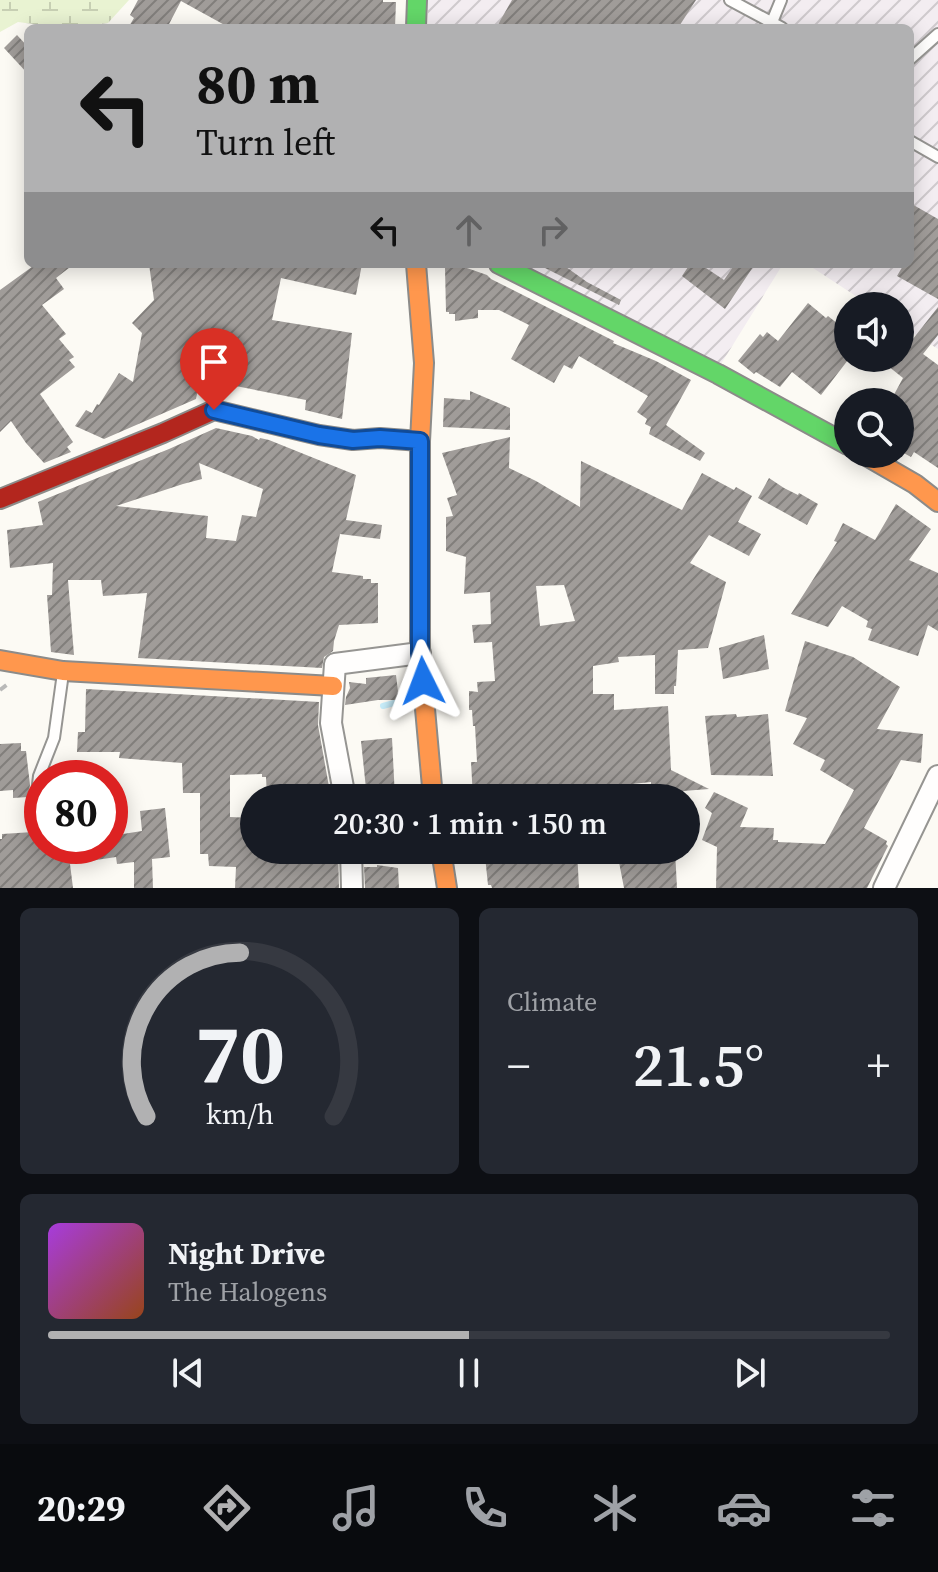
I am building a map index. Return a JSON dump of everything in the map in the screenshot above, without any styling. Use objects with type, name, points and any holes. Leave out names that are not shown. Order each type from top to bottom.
[{"type":"main road","points":[[416,24],[417,0]]},
{"type":"main road","points":[[416,268],[424,363],[420,441],[420,653],[432,784]]},
{"type":"main road","points":[[507,268],[646,337],[834,437]]},
{"type":"main road","points":[[0,499],[214,410],[319,435],[353,440],[380,438],[420,441]]},
{"type":"main road","points":[[887,468],[938,502]]},
{"type":"main road","points":[[0,660],[63,671],[333,686]]},
{"type":"main road","points":[[443,864],[447,888]]},
{"type":"street","points":[[342,784],[331,723],[335,664],[420,653]]},
{"type":"street","points":[[884,888],[938,776]]},
{"type":"street","points":[[351,864],[352,888]]},
{"type":"lane","points":[[730,0],[775,24]]},
{"type":"lane","points":[[777,24],[781,0]]},
{"type":"lane","points":[[914,55],[938,34]]},
{"type":"lane","points":[[914,143],[938,157]]},
{"type":"lane","points":[[45,760],[54,738],[63,671]]},
{"type":"shaded area","points":[[428,0],[938,0],[938,349],[914,334],[914,292],[850,292],[813,268],[914,268],[914,24],[428,24]]},
{"type":"shaded area","points":[[527,268],[781,268],[721,364]]},
{"type":"green space","points":[[0,0],[129,0],[108,23],[18,22],[0,32]]},
{"type":"building","points":[[138,0],[396,2],[395,24],[223,24],[181,1],[169,24],[130,24],[134,18],[130,15]]},
{"type":"building","points":[[512,0],[696,0],[681,24],[498,24]]},
{"type":"building","points":[[17,35],[24,43],[24,70],[4,48]]},
{"type":"building","points":[[914,205],[938,219],[938,299],[897,276],[902,268],[914,268]]},
{"type":"building","points":[[30,268],[69,268],[56,278],[64,289],[42,305],[66,334],[59,339],[74,357],[69,360],[75,367],[40,394],[73,442],[67,447],[71,452],[44,463],[11,421],[0,432],[0,290]]},
{"type":"building","points":[[150,268],[361,268],[356,295],[281,278],[272,320],[352,333],[342,419],[305,410],[306,400],[200,379],[196,399],[104,439],[75,426],[86,410],[92,413],[99,405],[119,373],[133,382],[142,333],[132,323],[154,300]]},
{"type":"building","points":[[445,268],[467,268],[487,275],[613,343],[691,380],[666,425],[705,453],[700,461],[649,434],[651,427],[645,424],[647,419],[637,412],[648,396],[579,356],[572,369],[564,365],[554,383],[511,359],[529,325],[499,310],[478,310],[478,318],[455,321],[455,314],[446,312]]},
{"type":"building","points":[[545,268],[567,268],[621,300],[619,305]]},
{"type":"building","points":[[687,268],[706,268],[724,280],[732,268],[752,268],[725,309],[682,276]]},
{"type":"building","points":[[808,303],[834,321],[834,372],[839,372],[821,395],[792,372],[780,387],[756,372],[754,374],[738,361],[760,334],[763,337],[767,332],[778,341]]},
{"type":"building","points":[[938,307],[938,335],[923,354],[938,365],[938,468],[914,452],[914,388],[898,388],[903,378],[896,372],[914,372],[914,338]]},
{"type":"building","points":[[470,391],[510,408],[510,430],[443,427],[444,398],[470,400]]},
{"type":"building","points":[[216,428],[269,440],[356,475],[346,520],[382,525],[380,539],[340,534],[332,572],[363,576],[363,579],[371,579],[371,583],[378,583],[378,623],[339,625],[333,651],[324,657],[322,668],[138,658],[147,593],[103,596],[101,580],[68,580],[74,655],[51,652],[47,595],[52,595],[53,563],[10,568],[7,530],[43,525],[38,502]],"holes":[[[199,463],[263,489],[256,517],[242,515],[236,541],[206,538],[208,516],[116,506],[202,479]]]},
{"type":"building","points":[[510,437],[509,468],[580,507],[581,461],[682,510],[702,473],[752,496],[738,522],[761,534],[749,556],[709,535],[690,563],[726,582],[708,648],[678,650],[674,694],[655,694],[655,655],[618,657],[619,662],[593,666],[593,694],[614,694],[614,710],[668,706],[671,770],[699,784],[472,784],[471,762],[477,762],[469,691],[478,692],[477,682],[495,681],[492,642],[474,643],[472,625],[491,624],[490,592],[464,594],[466,557],[446,551],[446,517],[453,516],[447,498],[457,495],[442,453]],"holes":[[[564,585],[575,621],[540,626],[536,586]]]},
{"type":"building","points":[[769,478],[818,504],[807,525],[758,498]]},
{"type":"building","points":[[896,504],[931,529],[909,560],[938,573],[938,631],[928,625],[918,656],[868,640],[872,629],[866,627],[868,621],[842,606],[828,627],[791,614],[837,542],[834,541],[843,523],[875,540]]},
{"type":"building","points":[[764,635],[769,669],[723,679],[719,648]]},
{"type":"building","points":[[805,641],[853,657],[900,687],[877,729],[923,734],[921,763],[901,760],[864,828],[887,841],[888,846],[867,888],[716,888],[717,847],[702,840],[712,813],[705,808],[714,792],[748,808],[740,827],[774,828],[773,840],[778,842],[825,844],[854,790],[820,770],[825,760],[793,744],[807,718],[785,711]]},
{"type":"building","points":[[396,675],[399,700],[345,705],[349,682],[366,684],[366,678]]},
{"type":"building","points":[[86,689],[319,702],[318,725],[329,784],[266,784],[266,777],[262,774],[230,775],[230,817],[240,817],[240,864],[338,864],[339,888],[235,888],[236,867],[209,866],[208,854],[200,854],[200,793],[183,793],[182,763],[119,758],[120,752],[77,752],[78,732],[85,732]]},
{"type":"building","points":[[736,714],[737,717],[768,714],[773,776],[711,775],[705,716]]},
{"type":"building","points":[[392,738],[394,784],[366,784],[361,741]]},
{"type":"building","points":[[21,743],[21,751],[26,751],[24,797],[13,798],[13,790],[0,791],[0,744]]},
{"type":"building","points":[[165,808],[170,857],[152,859],[153,888],[134,888],[134,862],[128,863],[128,833],[142,831],[140,811]]},
{"type":"building","points":[[24,833],[24,864],[70,864],[73,888],[0,888],[2,834]]},
{"type":"building","points":[[486,864],[578,864],[579,888],[492,888],[488,885]]},
{"type":"building","points":[[619,864],[676,864],[677,888],[624,888]]},
{"type":"building","points":[[364,867],[398,868],[399,888],[365,888]]},
{"type":"waterway","points":[[383,706],[401,701]]},
{"type":"traffic: fast","points":[[416,24],[417,0]]},
{"type":"traffic: fast","points":[[507,268],[718,374],[834,437]]},
{"type":"traffic: slow","points":[[416,268],[424,363],[420,441],[420,653],[432,784]]},
{"type":"traffic: slow","points":[[887,468],[938,502]]},
{"type":"traffic: slow","points":[[0,660],[63,671],[333,686]]},
{"type":"traffic: slow","points":[[443,864],[447,888]]},
{"type":"traffic: jam","points":[[0,499],[214,410],[319,435],[353,440],[380,438],[420,441]]},
{"type":"route","points":[[214,410],[319,435],[353,440],[380,438],[420,441],[420,653],[423,681]]}]
